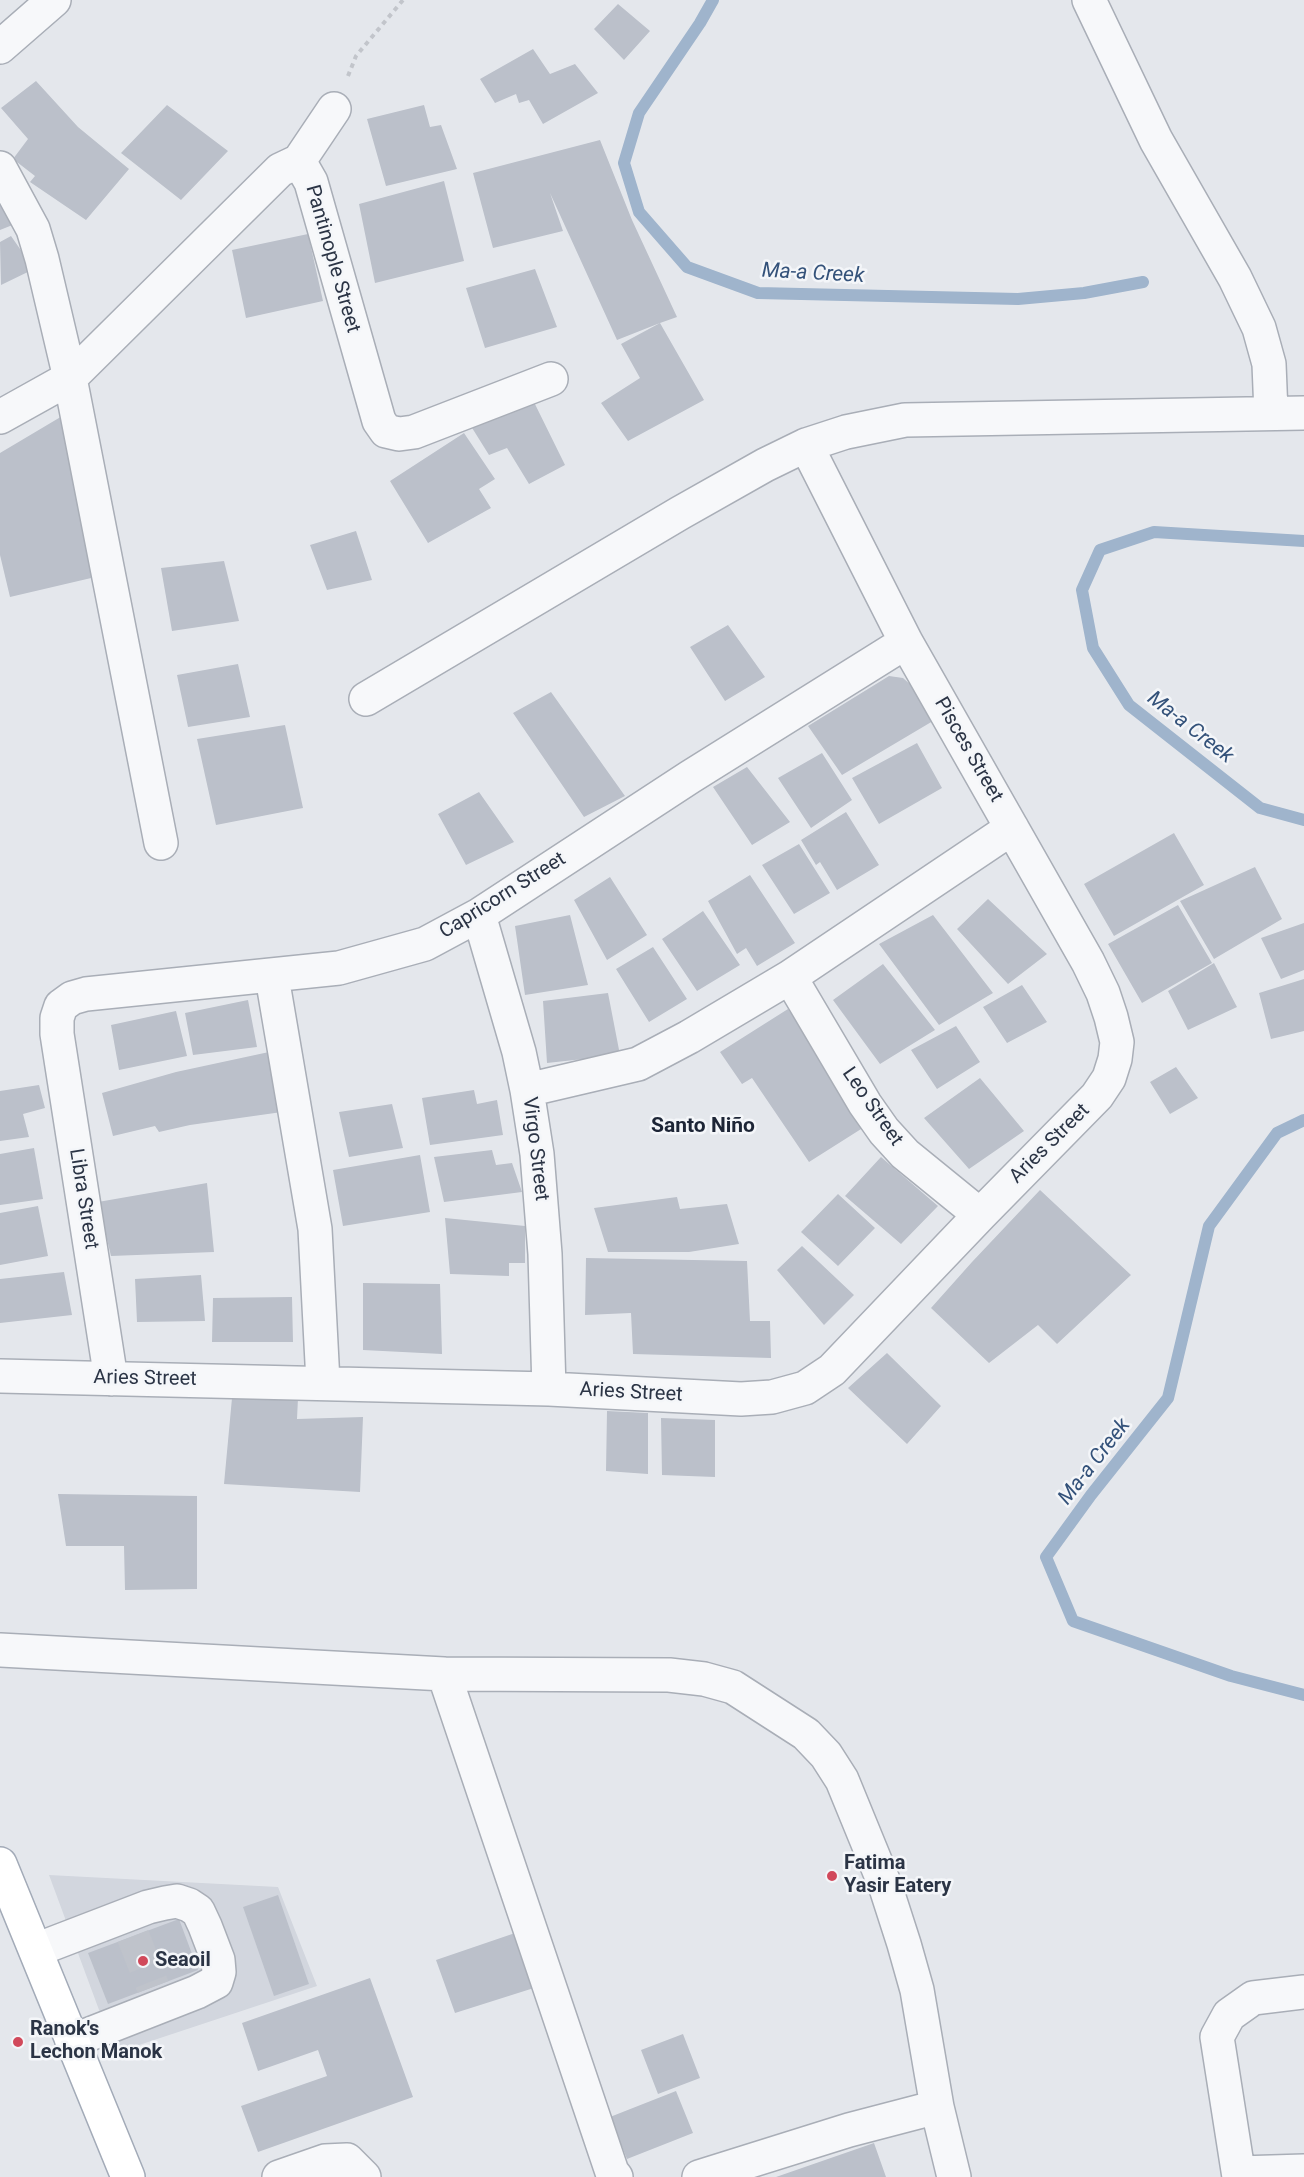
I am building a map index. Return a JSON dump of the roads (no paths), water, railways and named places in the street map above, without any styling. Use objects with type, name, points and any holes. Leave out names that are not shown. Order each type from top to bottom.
[{"type":"main road","points":[[0,1864],[128,2177]]},
{"type":"street","points":[[0,47],[54,0]]},
{"type":"street","points":[[1089,0],[1156,140],[1235,278],[1259,328],[1269,364],[1271,413]]},
{"type":"street","points":[[298,161],[334,109]]},
{"type":"street","name":"Pantinople Street","points":[[0,417],[70,378],[280,170],[298,161],[311,182],[379,421],[386,431],[399,434],[414,432],[551,379]]},
{"type":"street","points":[[0,168],[33,229],[42,259],[70,378],[161,843]]},
{"type":"street","points":[[366,699],[680,513],[806,445],[846,432],[905,420],[1304,413]]},
{"type":"street","name":"Pisces Street","points":[[806,445],[906,642],[1103,993],[1117,1042],[1115,1059]]},
{"type":"street","name":"Capricorn Street","points":[[57,1018],[61,1006],[72,998],[86,994],[339,968],[425,944],[479,915],[690,777],[906,642]]},
{"type":"street","points":[[527,1090],[638,1064],[689,1037],[790,976],[1012,828]]},
{"type":"street","name":"Virgo Street","points":[[479,915],[519,1052],[537,1154],[542,1205],[549,1389]]},
{"type":"street","points":[[272,976],[315,1229],[323,1382]]},
{"type":"street","name":"Leo Street","points":[[790,976],[865,1104],[884,1131],[905,1154],[980,1215]]},
{"type":"street","name":"Libra Street","points":[[57,1018],[57,1034],[111,1379]]},
{"type":"street","name":"Aries Street","points":[[0,1376],[549,1389],[741,1399],[772,1397],[805,1388],[832,1370],[1097,1096],[1109,1078],[1115,1059]]},
{"type":"street","points":[[0,1650],[444,1674],[669,1675],[704,1679],[733,1687],[806,1734],[826,1755],[842,1780],[885,1885],[917,1990],[938,2107],[954,2177]]},
{"type":"street","points":[[444,1674],[608,2161],[616,2177]]},
{"type":"street","points":[[36,1950],[130,1926],[148,1907],[177,1901],[198,1911],[205,1926],[218,1960],[219,1972],[216,1982],[208,1987],[156,1997],[72,2041]]},
{"type":"street","points":[[1304,1992],[1253,1998],[1229,2015],[1217,2037],[1239,2175],[1304,2171]]},
{"type":"street","points":[[699,2177],[849,2130],[938,2107]]},
{"type":"street","points":[[279,2177],[325,2161],[347,2160],[364,2177]]},
{"type":"waterway","name":"Ma-a Creek","points":[[713,0],[639,113],[624,163],[639,212],[687,267],[758,293],[1018,299],[1084,293],[1143,282]]},
{"type":"waterway","name":"Ma-a Creek","points":[[1304,541],[1154,532],[1100,550],[1082,590],[1093,648],[1129,705],[1260,808],[1304,820]]},
{"type":"waterway","name":"Ma-a Creek","points":[[1304,1120],[1277,1133],[1209,1226],[1168,1398],[1091,1495],[1046,1557],[1073,1621],[1231,1676],[1304,1695]]},
{"type":"tunnel","points":[[133,1936],[153,1987]]},
{"type":"place","name":"Fatima Yasir Eatery","points":[[832,1876]]},
{"type":"place","name":"Seaoil","points":[[143,1961]]},
{"type":"place","name":"Ranok's Lechon Manok","points":[[18,2042]]},
{"type":"district","name":"Santo Niño","points":[[703,1127]]}]
